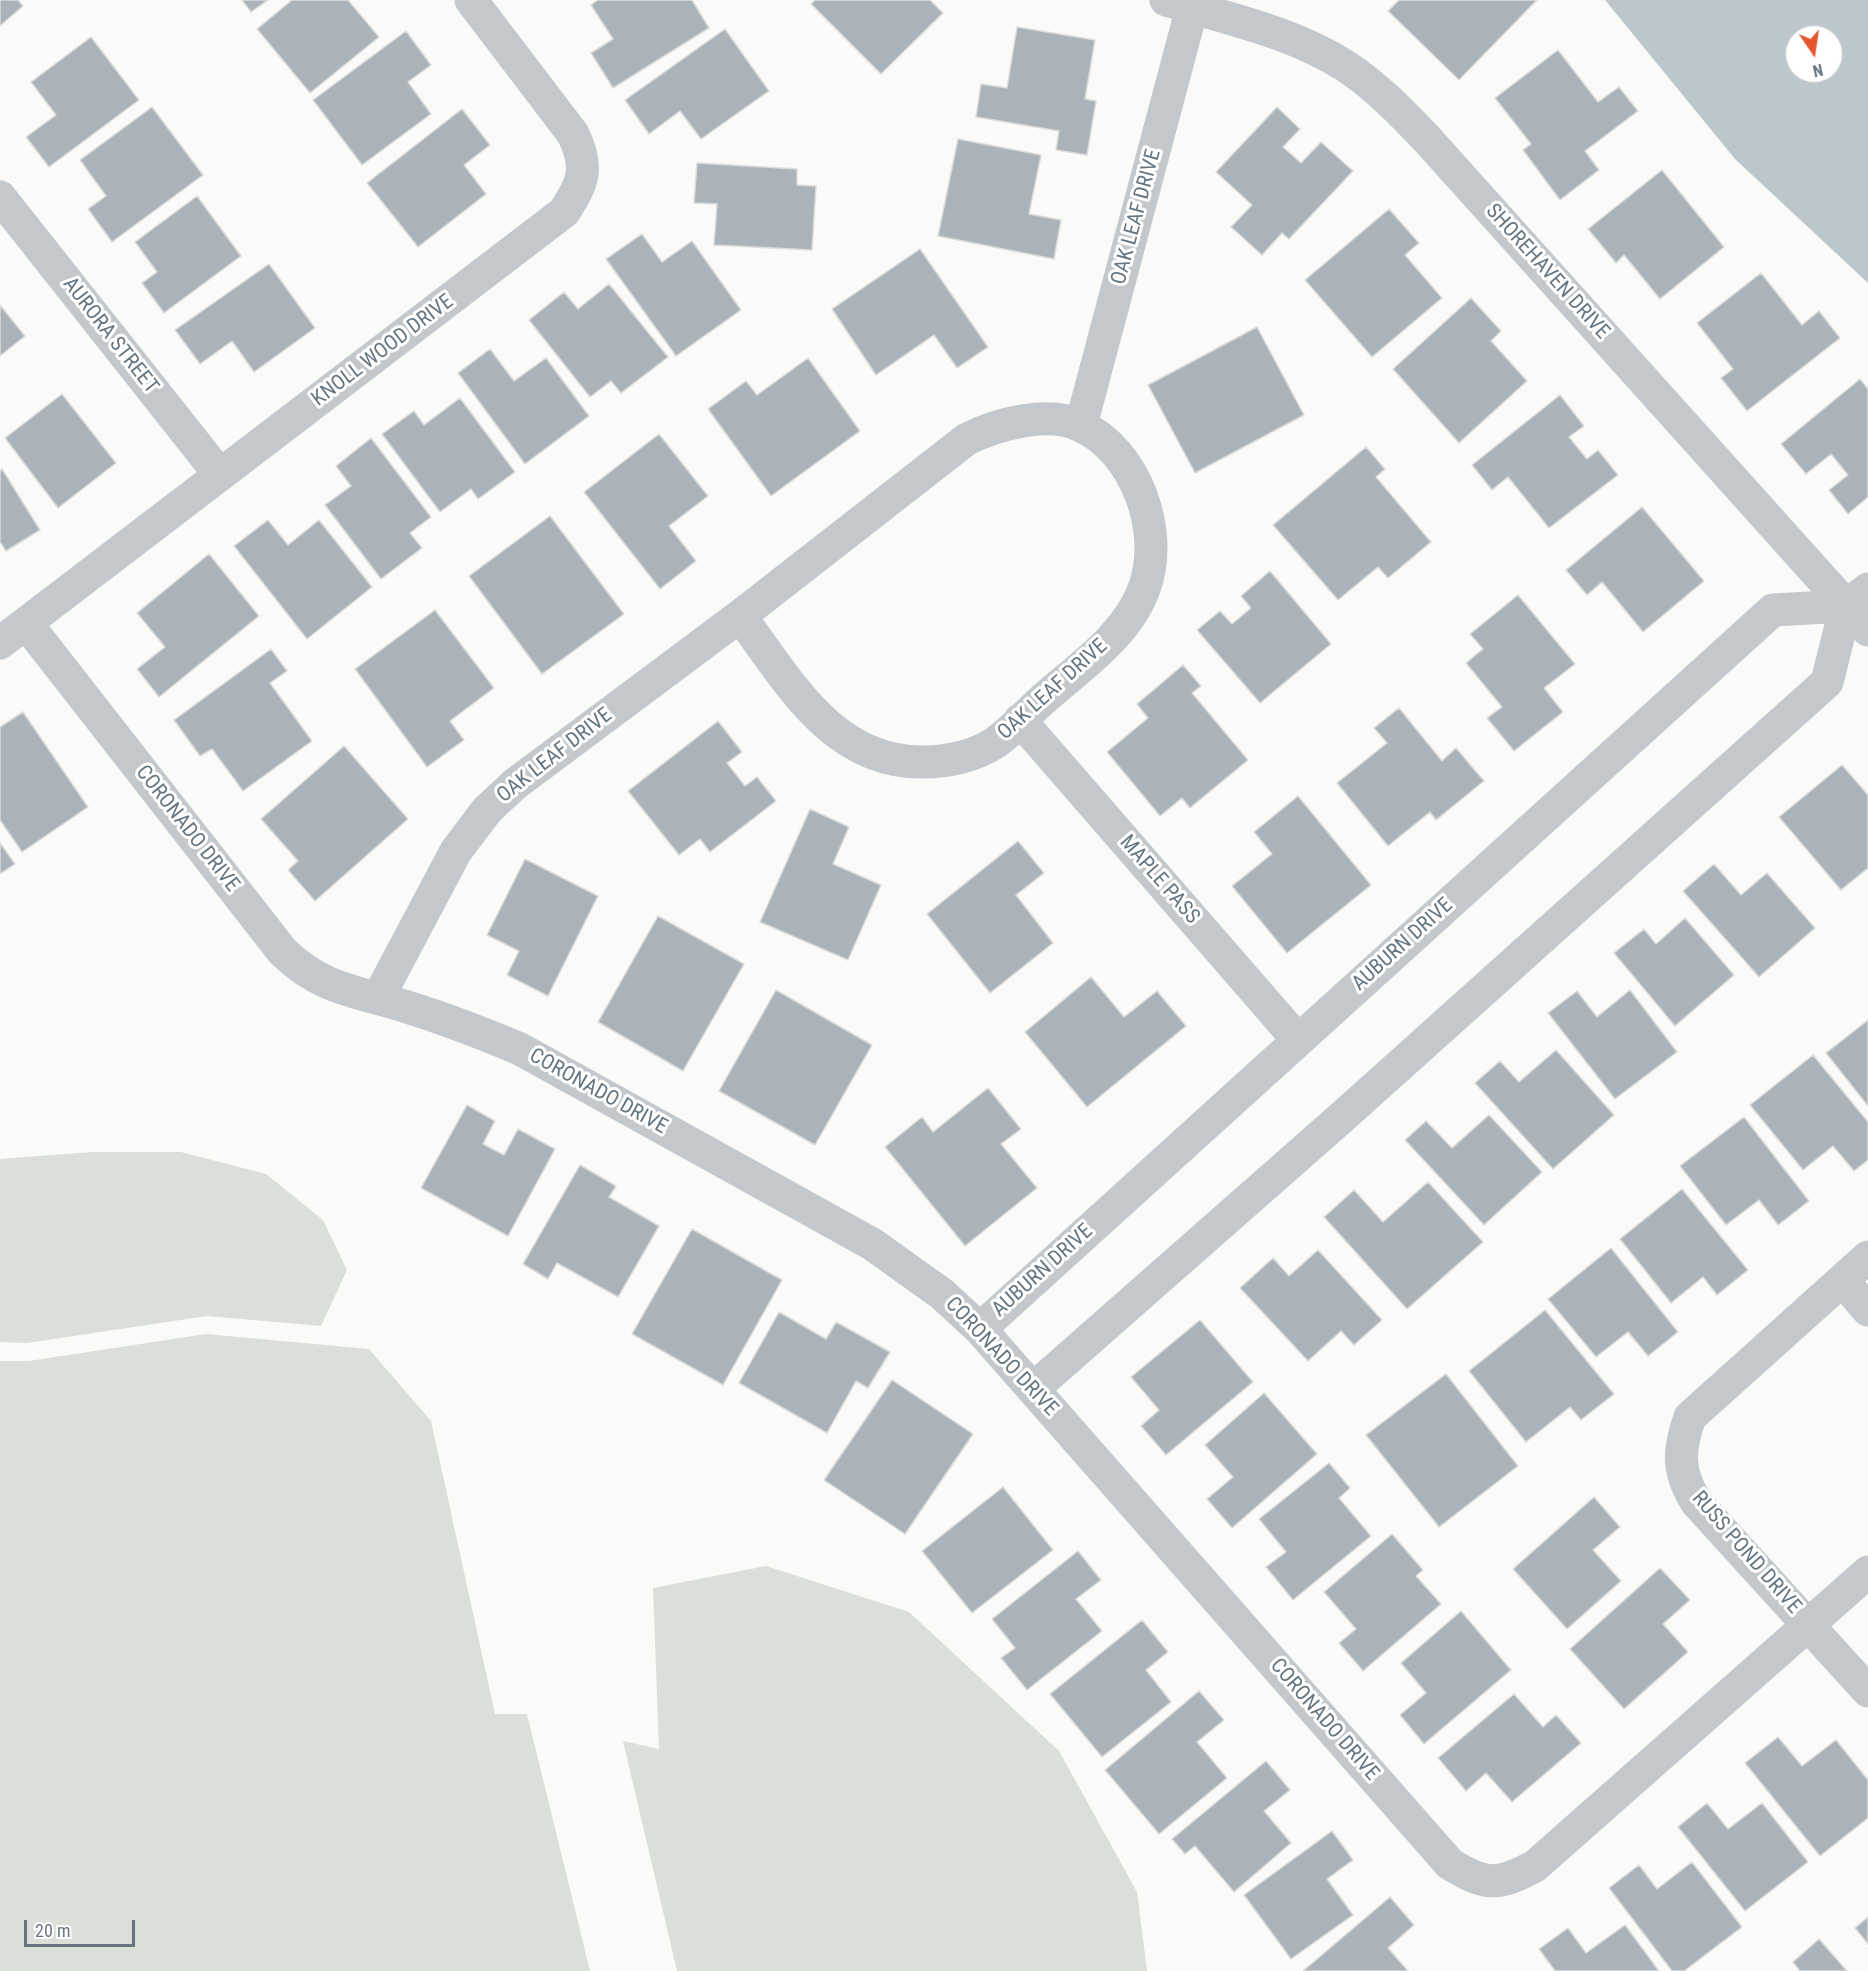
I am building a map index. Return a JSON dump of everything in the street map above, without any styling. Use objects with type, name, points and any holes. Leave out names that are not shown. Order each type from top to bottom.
[{"type":"street","name":"KNOLL WOOD DRIVE","points":[[0,644],[564,212],[580,189],[584,170],[581,151],[573,134],[471,0]]},
{"type":"street","name":"OAK LEAF DRIVE","points":[[1081,425],[1179,4]]},
{"type":"street","name":"SHOREHAVEN DRIVE","points":[[1179,4],[1287,37],[1345,66],[1380,92],[1426,138],[1857,597],[1868,630]]},
{"type":"street","name":"AURORA STREET","points":[[0,197],[220,475]]},
{"type":"street","name":"OAK LEAF DRIVE","points":[[378,998],[456,851],[487,810],[515,784],[740,616],[967,439],[991,427],[1029,419],[1081,425],[1114,451],[1138,485],[1150,525],[1150,567],[1145,587],[1126,625],[996,742],[956,759],[912,762],[869,753],[849,744],[815,716],[740,616]]},
{"type":"street","name":"AUBURN DRIVE","points":[[980,1329],[1773,610],[1857,597]]},
{"type":"street","points":[[1033,1389],[1341,1119],[1827,682],[1857,597]]},
{"type":"street","name":"CORONADO DRIVE","points":[[26,623],[283,952],[295,963],[337,988],[378,998],[460,1024],[520,1049],[872,1244],[942,1294],[980,1329],[1450,1864],[1476,1880],[1509,1880],[1535,1866],[1868,1572]]},
{"type":"street","name":"MAPLE PASS","points":[[1020,720],[1298,1040]]},
{"type":"street","name":"RUSS POND DRIVE","points":[[1868,1257],[1690,1417],[1681,1443],[1681,1469],[1697,1503],[1868,1691]]},
{"type":"street","points":[[1843,1281],[1868,1310]]},
{"type":"shaded area","points":[[1605,0],[1868,0],[1868,283],[1735,159]]},
{"type":"shaded area","points":[[93,1152],[181,1152],[266,1174],[323,1220],[347,1270],[321,1326],[207,1316],[27,1343],[0,1342],[0,1159]]},
{"type":"shaded area","points":[[206,1334],[369,1349],[431,1421],[495,1714],[527,1714],[590,1971],[0,1971],[0,1361],[29,1361]]},
{"type":"shaded area","points":[[766,1566],[909,1612],[1059,1751],[1137,1892],[1147,1971],[677,1971],[623,1741],[659,1749],[653,1588]]},
{"type":"building","points":[[0,0],[18,0],[23,6],[0,26]]},
{"type":"building","points":[[242,0],[268,0],[251,12]]},
{"type":"building","points":[[292,0],[348,0],[379,37],[310,93],[257,29]]},
{"type":"building","points":[[598,0],[692,0],[709,28],[613,88],[591,53],[613,39],[591,5]]},
{"type":"building","points":[[815,0],[930,0],[943,13],[881,74],[811,4]]},
{"type":"building","points":[[1399,0],[1537,0],[1459,80],[1388,11]]},
{"type":"building","points":[[1017,27],[1095,40],[1085,99],[1096,101],[1087,155],[1056,150],[1059,131],[976,117],[981,84],[1007,88]]},
{"type":"building","points":[[725,29],[769,91],[701,139],[680,111],[649,134],[625,100]]},
{"type":"building","points":[[406,31],[431,65],[408,82],[431,114],[362,165],[313,100]]},
{"type":"building","points":[[91,37],[139,100],[49,167],[26,137],[56,115],[31,82]]},
{"type":"building","points":[[1558,50],[1598,102],[1619,87],[1638,111],[1585,151],[1599,170],[1560,200],[1523,150],[1531,144],[1495,98]]},
{"type":"building","points":[[152,107],[203,175],[112,242],[88,209],[106,196],[80,160]]},
{"type":"building","points":[[1277,107],[1300,129],[1283,147],[1301,163],[1321,142],[1353,171],[1289,239],[1282,233],[1262,255],[1231,227],[1252,205],[1216,172]]},
{"type":"building","points":[[462,109],[490,145],[464,165],[486,194],[418,247],[367,183]]},
{"type":"building","points":[[958,139],[1041,155],[1029,214],[1061,220],[1054,259],[938,236]]},
{"type":"building","points":[[697,163],[797,169],[797,185],[816,186],[812,250],[714,245],[717,204],[694,203]]},
{"type":"building","points":[[1662,170],[1724,247],[1660,299],[1624,255],[1616,263],[1588,229]]},
{"type":"building","points":[[197,196],[241,256],[164,313],[142,283],[157,272],[135,242]]},
{"type":"building","points":[[1389,209],[1419,243],[1405,255],[1442,298],[1372,357],[1305,280]]},
{"type":"building","points":[[642,234],[662,262],[692,241],[741,310],[676,356],[606,259]]},
{"type":"building","points":[[920,249],[988,347],[957,368],[934,335],[876,375],[832,309]]},
{"type":"building","points":[[269,264],[315,328],[254,372],[232,341],[200,364],[175,330]]},
{"type":"building","points":[[1761,273],[1802,325],[1819,311],[1840,338],[1747,411],[1721,378],[1733,369],[1697,323]]},
{"type":"building","points":[[609,284],[668,357],[621,393],[611,381],[590,397],[529,320],[564,292],[578,309]]},
{"type":"building","points":[[1471,298],[1501,331],[1491,341],[1527,381],[1459,443],[1393,369]]},
{"type":"building","points":[[0,305],[25,336],[0,356]]},
{"type":"building","points":[[1257,327],[1304,415],[1195,473],[1148,385]]},
{"type":"building","points":[[490,349],[514,381],[546,358],[589,416],[525,464],[458,373]]},
{"type":"building","points":[[808,358],[860,431],[771,496],[708,409],[746,381],[757,395]]},
{"type":"building","points":[[1860,379],[1868,389],[1868,497],[1848,514],[1829,490],[1848,475],[1831,454],[1806,474],[1781,444]]},
{"type":"building","points":[[62,394],[116,463],[58,508],[5,438]]},
{"type":"building","points":[[1560,395],[1584,426],[1569,437],[1587,459],[1598,450],[1618,475],[1549,528],[1508,477],[1492,490],[1472,465]]},
{"type":"building","points":[[460,398],[515,472],[478,499],[471,489],[440,512],[382,434],[414,411],[424,425]]},
{"type":"building","points":[[659,434],[708,496],[669,526],[696,561],[660,589],[584,492]]},
{"type":"building","points":[[371,438],[431,517],[410,533],[422,548],[381,579],[325,505],[351,486],[336,466]]},
{"type":"building","points":[[1366,447],[1385,469],[1376,477],[1431,542],[1388,578],[1378,567],[1338,600],[1273,525]]},
{"type":"building","points":[[2,469],[40,530],[6,551],[0,542],[0,471]]},
{"type":"building","points":[[1642,507],[1704,581],[1643,632],[1602,582],[1587,595],[1566,570]]},
{"type":"building","points":[[550,516],[624,614],[542,674],[469,576]]},
{"type":"building","points":[[268,520],[288,545],[319,520],[372,587],[307,639],[234,546]]},
{"type":"building","points":[[209,554],[259,616],[159,697],[137,669],[165,647],[137,613]]},
{"type":"building","points":[[1270,571],[1331,644],[1260,703],[1197,630],[1220,611],[1232,624],[1251,608],[1241,596]]},
{"type":"building","points":[[1518,595],[1575,664],[1544,688],[1563,712],[1514,751],[1487,718],[1502,707],[1466,663],[1483,649],[1470,634]]},
{"type":"building","points":[[435,610],[494,688],[450,721],[464,740],[427,767],[355,669]]},
{"type":"building","points":[[271,649],[287,671],[270,683],[312,741],[243,791],[212,749],[200,756],[174,720]]},
{"type":"building","points":[[1183,665],[1201,686],[1192,693],[1248,760],[1190,808],[1182,798],[1160,816],[1107,752],[1148,718],[1137,704]]},
{"type":"building","points":[[1399,708],[1442,761],[1456,748],[1484,781],[1436,820],[1430,812],[1388,846],[1337,783],[1387,743],[1374,728]]},
{"type":"building","points":[[23,712],[88,807],[22,852],[0,820],[0,727]]},
{"type":"building","points":[[718,721],[742,752],[727,763],[745,786],[757,777],[776,801],[710,852],[700,839],[679,855],[628,791]]},
{"type":"building","points":[[344,746],[408,819],[315,901],[288,870],[298,861],[261,819]]},
{"type":"building","points":[[1842,765],[1868,795],[1868,868],[1841,890],[1779,817]]},
{"type":"building","points":[[1298,796],[1371,885],[1287,953],[1232,886],[1272,854],[1254,832]]},
{"type":"building","points":[[810,809],[849,827],[833,864],[881,885],[848,960],[760,922]]},
{"type":"building","points":[[1018,841],[1044,873],[1016,895],[1053,943],[990,993],[927,914]]},
{"type":"building","points":[[0,843],[15,864],[0,874]]},
{"type":"building","points":[[525,859],[598,896],[548,996],[507,975],[519,951],[487,935]]},
{"type":"building","points":[[1714,864],[1741,895],[1767,873],[1815,928],[1759,977],[1683,891]]},
{"type":"building","points":[[658,916],[744,964],[683,1071],[598,1022]]},
{"type":"building","points":[[1685,918],[1734,975],[1675,1026],[1614,953],[1644,929],[1656,944]]},
{"type":"building","points":[[1091,977],[1124,1017],[1157,991],[1186,1026],[1087,1107],[1025,1032]]},
{"type":"building","points":[[776,990],[872,1045],[815,1145],[719,1091]]},
{"type":"building","points":[[1630,990],[1677,1052],[1615,1099],[1548,1013],[1577,991],[1597,1017]]},
{"type":"building","points":[[1868,1020],[1868,1106],[1826,1053]]},
{"type":"building","points":[[1556,1050],[1614,1115],[1553,1169],[1475,1083],[1500,1061],[1519,1082]]},
{"type":"building","points":[[1813,1055],[1868,1122],[1868,1160],[1854,1171],[1833,1146],[1803,1170],[1750,1105]]},
{"type":"building","points":[[988,1088],[1021,1129],[1001,1144],[1037,1188],[965,1246],[885,1147],[922,1117],[933,1132]]},
{"type":"building","points":[[467,1105],[495,1121],[483,1144],[504,1155],[518,1129],[555,1149],[508,1236],[421,1188]]},
{"type":"building","points":[[1489,1115],[1542,1172],[1484,1225],[1405,1140],[1426,1121],[1452,1148]]},
{"type":"building","points":[[1744,1117],[1809,1201],[1778,1225],[1759,1200],[1726,1225],[1680,1166]]},
{"type":"building","points":[[580,1165],[616,1186],[609,1197],[659,1226],[618,1297],[557,1263],[548,1279],[523,1264]]},
{"type":"building","points":[[1428,1182],[1483,1242],[1407,1309],[1324,1217],[1354,1190],[1383,1222]]},
{"type":"building","points":[[1682,1189],[1748,1270],[1717,1295],[1703,1277],[1671,1303],[1620,1239]]},
{"type":"building","points":[[692,1229],[782,1280],[723,1385],[632,1334]]},
{"type":"building","points":[[1611,1248],[1678,1332],[1648,1356],[1628,1332],[1596,1357],[1548,1299]]},
{"type":"building","points":[[1318,1250],[1382,1320],[1354,1345],[1341,1331],[1308,1361],[1240,1288],[1273,1258],[1289,1276]]},
{"type":"building","points":[[1545,1310],[1614,1394],[1581,1420],[1570,1407],[1526,1442],[1469,1371]]},
{"type":"building","points":[[779,1312],[826,1339],[836,1322],[890,1352],[868,1388],[856,1381],[827,1433],[739,1383]]},
{"type":"building","points":[[1200,1320],[1253,1382],[1166,1455],[1141,1426],[1159,1410],[1131,1377]]},
{"type":"building","points":[[1446,1374],[1518,1466],[1439,1527],[1366,1435]]},
{"type":"building","points":[[892,1380],[973,1434],[905,1534],[824,1480]]},
{"type":"building","points":[[1264,1393],[1317,1454],[1232,1528],[1207,1499],[1233,1477],[1205,1445]]},
{"type":"building","points":[[1329,1463],[1350,1488],[1339,1498],[1371,1536],[1293,1600],[1266,1567],[1286,1552],[1259,1519]]},
{"type":"building","points":[[1003,1487],[1053,1550],[972,1613],[922,1551]]},
{"type":"building","points":[[1594,1497],[1620,1527],[1593,1550],[1621,1581],[1567,1629],[1513,1569]]},
{"type":"building","points":[[1392,1534],[1423,1570],[1416,1576],[1441,1604],[1363,1671],[1339,1643],[1356,1629],[1324,1592]]},
{"type":"building","points":[[1078,1551],[1101,1580],[1076,1599],[1102,1631],[1027,1690],[1001,1658],[1015,1648],[992,1619]]},
{"type":"building","points":[[1660,1568],[1690,1600],[1663,1624],[1688,1652],[1624,1709],[1570,1649]]},
{"type":"building","points":[[1461,1611],[1511,1670],[1424,1744],[1400,1715],[1426,1693],[1401,1663]]},
{"type":"building","points":[[1142,1620],[1168,1652],[1146,1670],[1171,1702],[1102,1757],[1050,1694]]},
{"type":"building","points":[[1199,1691],[1224,1720],[1197,1742],[1227,1778],[1159,1834],[1105,1770]]},
{"type":"building","points":[[1514,1694],[1543,1727],[1556,1715],[1581,1743],[1512,1802],[1486,1773],[1466,1791],[1438,1758]]},
{"type":"building","points":[[1778,1737],[1802,1766],[1836,1740],[1868,1780],[1868,1818],[1820,1856],[1745,1763]]},
{"type":"building","points":[[1266,1761],[1290,1790],[1264,1811],[1291,1843],[1234,1892],[1195,1846],[1185,1854],[1172,1839]]},
{"type":"building","points":[[1707,1803],[1728,1829],[1762,1803],[1808,1862],[1745,1911],[1678,1827]]},
{"type":"building","points":[[1332,1831],[1353,1860],[1327,1879],[1353,1915],[1291,1959],[1244,1895]]},
{"type":"building","points":[[1692,1862],[1742,1927],[1684,1971],[1672,1971],[1609,1888],[1639,1865],[1657,1889]]},
{"type":"building","points":[[1390,1897],[1414,1925],[1388,1948],[1408,1971],[1303,1971]]},
{"type":"building","points":[[1868,1917],[1868,1944],[1855,1928]]},
{"type":"building","points":[[1625,1925],[1659,1971],[1555,1971],[1539,1949],[1568,1928],[1586,1953]]},
{"type":"building","points":[[1819,1939],[1847,1971],[1800,1971],[1793,1962]]}]
